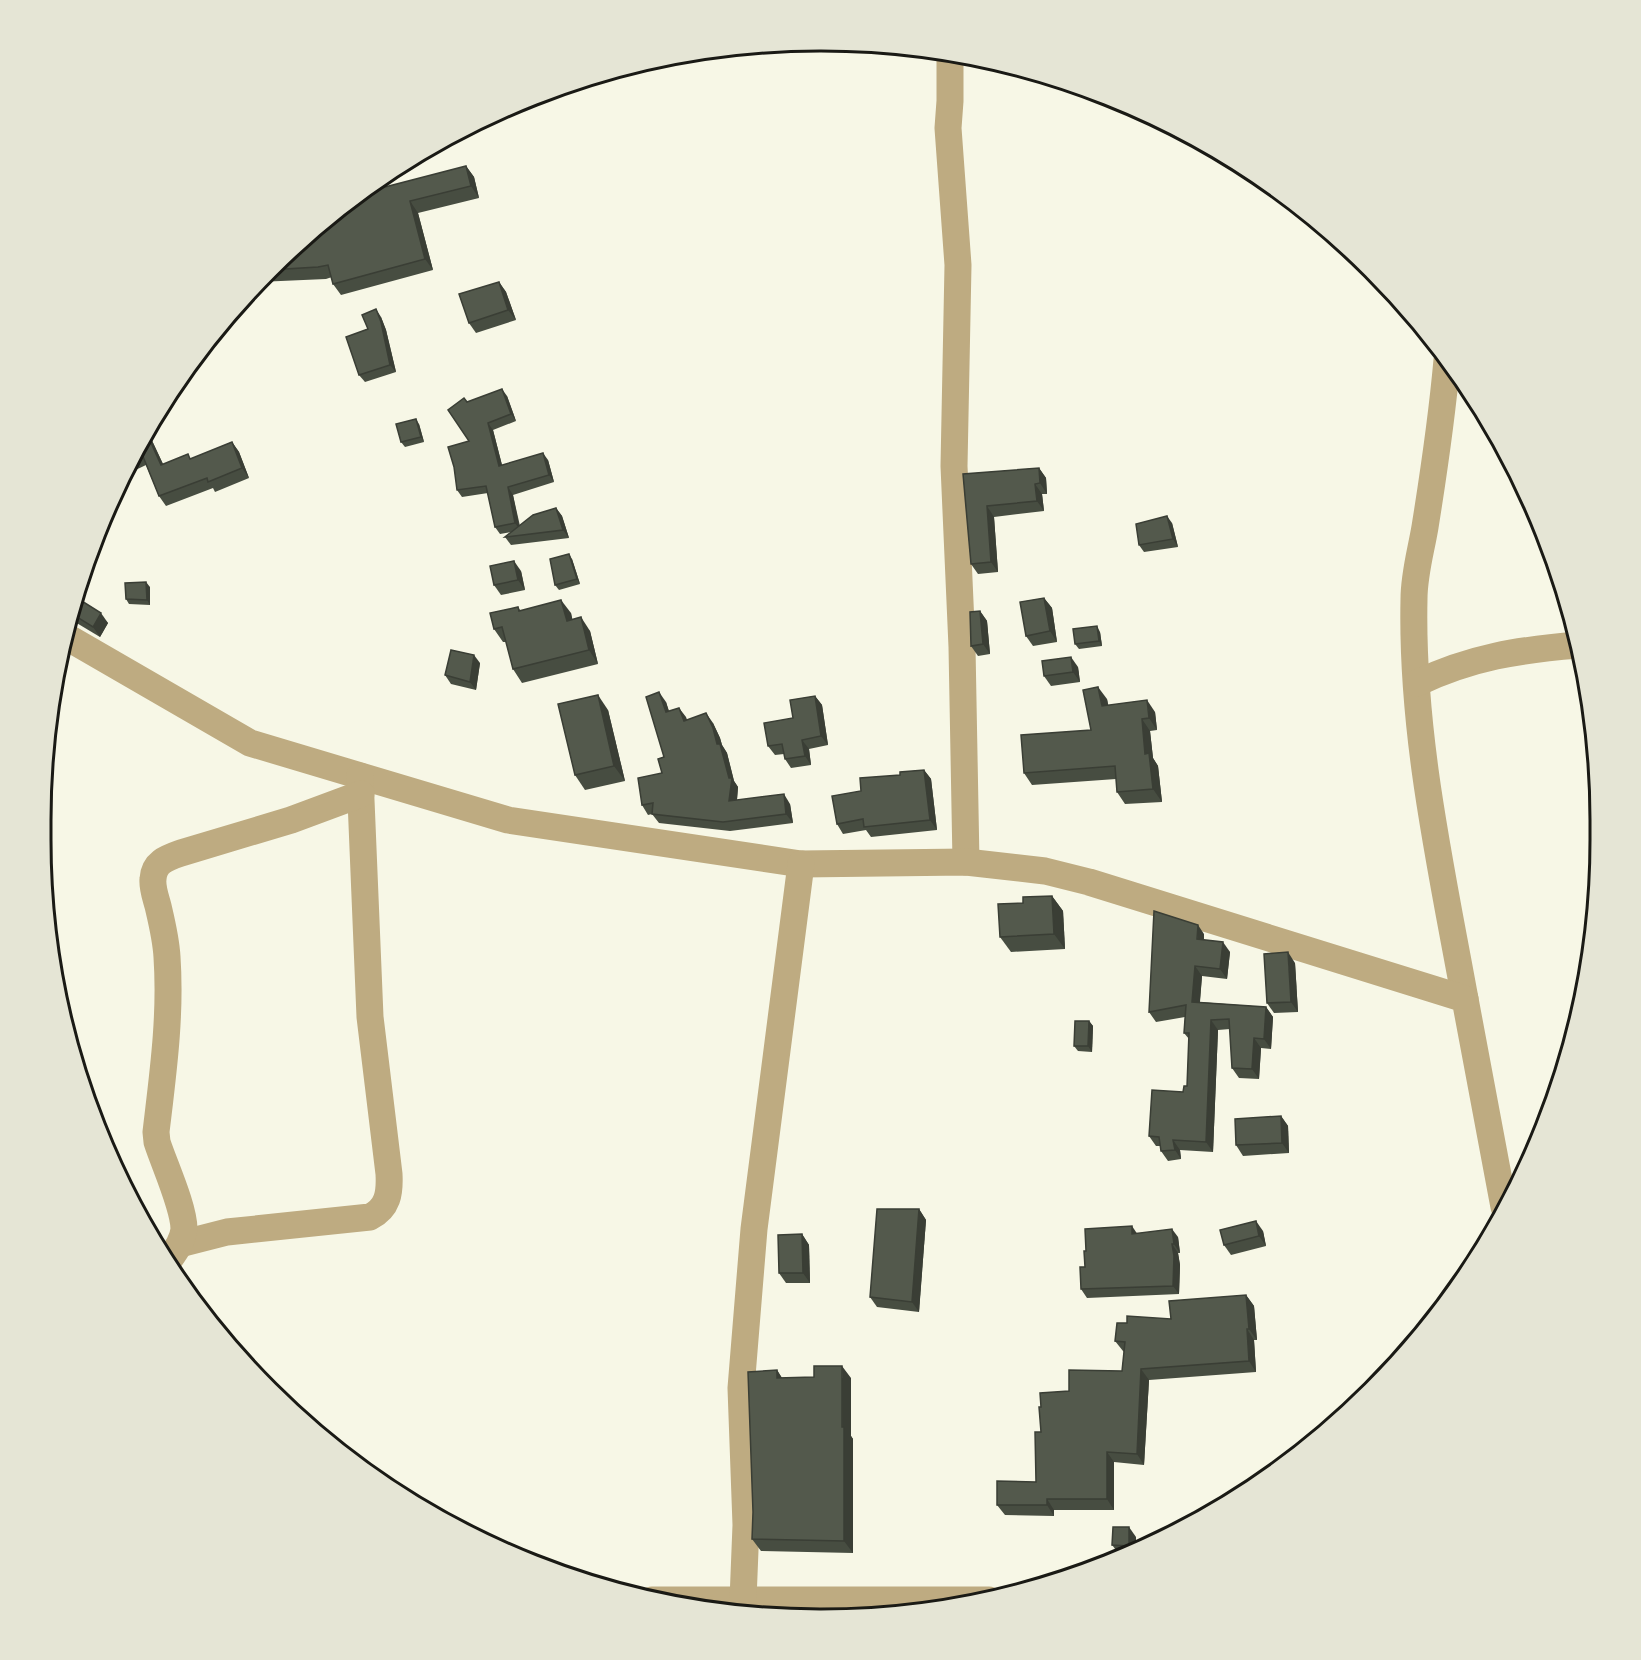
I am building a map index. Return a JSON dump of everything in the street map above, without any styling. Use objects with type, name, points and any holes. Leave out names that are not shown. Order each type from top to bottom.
[{"type":"street","points":[[950,63],[948,128],[958,265],[954,466],[962,647],[966,862]]},
{"type":"street","points":[[1446,373],[1443,410],[1416,568],[1414,608],[1418,718],[1423,765],[1502,1196]]},
{"type":"street","points":[[73,640],[250,743],[361,785],[508,820],[801,864],[966,862],[1045,871],[1089,882],[1465,999]]},
{"type":"street","points":[[1417,682],[1447,668],[1477,659],[1532,649],[1570,646]]},
{"type":"street","points":[[173,1254],[184,1229],[180,1210],[157,1142],[156,1132],[166,1052],[169,991],[164,931],[153,888],[155,870],[158,864],[165,859],[181,852],[291,820],[361,785]]},
{"type":"street","points":[[173,1254],[227,1232],[370,1217],[378,1213],[387,1202],[390,1190],[389,1174],[370,1017],[361,785]]},
{"type":"street","points":[[743,1600],[746,1525],[741,1388],[754,1229],[801,864]]},
{"type":"street","points":[[708,1600],[934,1600]]},
{"type":"building","points":[[466,166],[471,186],[410,201],[425,259],[333,284],[328,265],[284,269],[352,210],[384,187]]},
{"type":"building","points":[[499,282],[508,310],[469,323],[459,294]]},
{"type":"building","points":[[376,309],[390,365],[359,375],[346,337],[368,329],[362,315]]},
{"type":"building","points":[[502,389],[511,414],[488,423],[499,466],[543,453],[549,475],[508,487],[515,523],[495,527],[486,486],[457,490],[448,447],[469,441],[448,410],[464,398],[467,402]]},
{"type":"building","points":[[416,419],[421,437],[401,442],[396,424]]},
{"type":"building","points":[[151,442],[161,465],[188,454],[190,459],[232,442],[242,468],[208,482],[207,478],[159,496],[143,456]]},
{"type":"building","points":[[1039,468],[1040,483],[1035,484],[1037,501],[987,506],[991,562],[971,564],[963,474]]},
{"type":"building","points":[[556,508],[563,530],[505,537],[533,515]]},
{"type":"building","points":[[1167,516],[1173,539],[1139,545],[1136,524]]},
{"type":"building","points":[[569,554],[577,579],[555,585],[550,559]]},
{"type":"building","points":[[514,561],[518,580],[494,585],[490,566]]},
{"type":"building","points":[[146,582],[147,600],[126,599],[125,583]]},
{"type":"building","points":[[1044,598],[1050,631],[1026,636],[1020,602]]},
{"type":"building","points":[[561,600],[567,621],[581,617],[589,650],[513,669],[502,627],[494,629],[490,613],[518,607],[519,611]]},
{"type":"building","points":[[83,602],[101,613],[93,627],[78,618]]},
{"type":"building","points":[[980,611],[983,644],[971,646],[970,612]]},
{"type":"building","points":[[1097,626],[1099,641],[1075,644],[1073,629]]},
{"type":"building","points":[[451,650],[474,655],[470,682],[445,675]]},
{"type":"building","points":[[1071,657],[1073,672],[1044,676],[1042,661]]},
{"type":"building","points":[[1098,687],[1102,706],[1147,700],[1149,718],[1142,719],[1145,754],[1149,753],[1153,789],[1117,792],[1115,766],[1024,773],[1021,735],[1091,730],[1083,690]]},
{"type":"building","points":[[659,692],[666,712],[679,708],[684,721],[706,713],[717,744],[720,744],[729,778],[732,778],[729,801],[784,794],[786,814],[723,822],[652,814],[653,803],[642,805],[638,778],[662,773],[658,759],[664,757],[646,697]]},
{"type":"building","points":[[598,695],[614,766],[575,775],[558,704]]},
{"type":"building","points":[[815,696],[821,736],[802,740],[805,756],[785,759],[782,744],[768,746],[764,723],[793,718],[790,700]]},
{"type":"building","points":[[924,770],[930,820],[864,827],[863,819],[837,824],[832,796],[861,791],[860,778],[900,775],[900,772]]},
{"type":"building","points":[[1052,896],[1054,934],[1000,937],[998,904],[1023,903],[1023,897]]},
{"type":"building","points":[[1154,911],[1198,925],[1197,939],[1223,942],[1220,969],[1195,966],[1192,1002],[1266,1007],[1264,1039],[1254,1038],[1252,1069],[1232,1068],[1229,1019],[1211,1020],[1206,1142],[1173,1140],[1175,1150],[1161,1151],[1159,1137],[1149,1136],[1152,1090],[1183,1092],[1184,1086],[1187,1086],[1189,1033],[1184,1033],[1186,1005],[1149,1012]]},
{"type":"building","points":[[1288,952],[1291,1002],[1267,1003],[1264,954]]},
{"type":"building","points":[[1075,1021],[1089,1021],[1088,1046],[1074,1046]]},
{"type":"building","points":[[1281,1116],[1282,1143],[1236,1145],[1235,1119]]},
{"type":"building","points":[[877,1209],[919,1209],[912,1302],[870,1297]]},
{"type":"building","points":[[1256,1221],[1259,1236],[1224,1245],[1220,1230]]},
{"type":"building","points":[[1132,1226],[1132,1234],[1172,1229],[1173,1286],[1081,1289],[1080,1267],[1085,1267],[1085,1229]]},
{"type":"building","points":[[802,1234],[803,1273],[779,1273],[778,1235]]},
{"type":"building","points":[[1246,1295],[1249,1361],[1141,1369],[1137,1454],[1107,1452],[1107,1499],[1047,1499],[1047,1505],[997,1505],[997,1481],[1036,1482],[1035,1432],[1041,1432],[1040,1393],[1069,1391],[1069,1370],[1122,1371],[1125,1342],[1115,1341],[1117,1323],[1127,1323],[1127,1316],[1171,1319],[1169,1301]]},
{"type":"building","points":[[814,1366],[842,1366],[844,1541],[752,1539],[748,1372],[777,1370],[777,1378],[814,1377]]},
{"type":"building","points":[[1113,1527],[1129,1527],[1129,1544],[1112,1545]]}]
